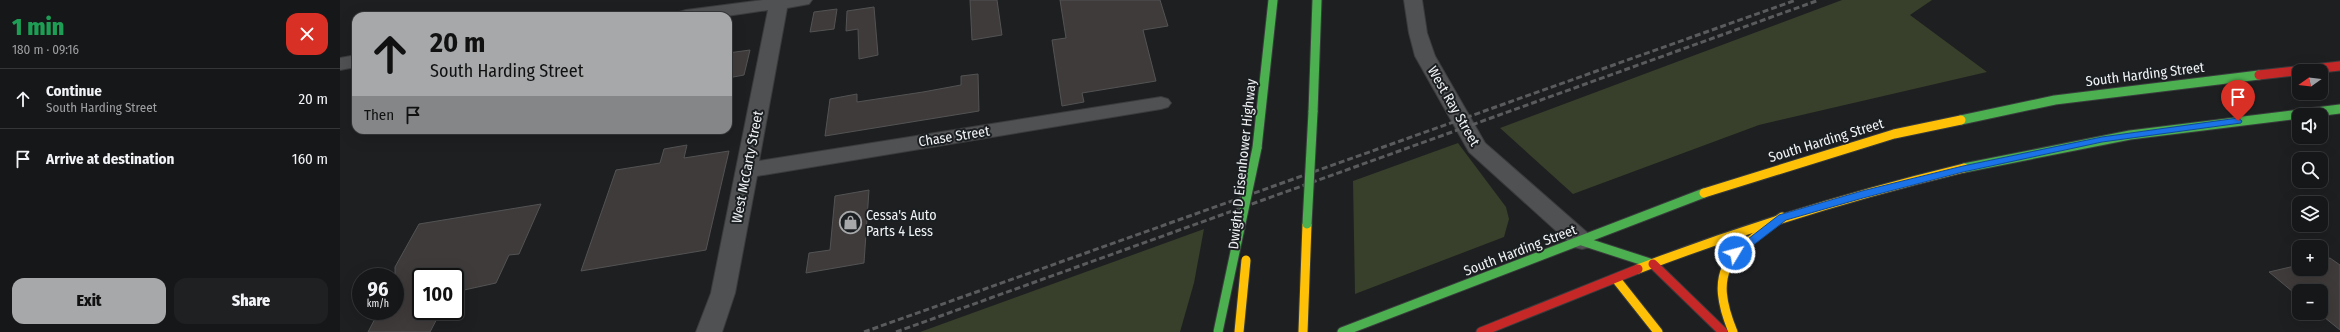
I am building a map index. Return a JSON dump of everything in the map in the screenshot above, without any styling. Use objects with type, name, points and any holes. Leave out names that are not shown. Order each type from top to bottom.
[{"type":"main road","name":"Dwight D Eisenhower Highway","points":[[1238,332],[1257,148],[1261,128],[1273,0]]},
{"type":"main road","points":[[1303,332],[1317,0]]},
{"type":"main road","name":"South Harding Street","points":[[1342,332],[1722,187],[1858,144],[1947,122],[2089,95],[2340,66]]},
{"type":"main road","points":[[1481,332],[1653,264],[1782,218],[1963,169],[2102,140],[2196,126],[2340,109]]},
{"type":"main road","points":[[1218,332],[1257,148]]},
{"type":"main road","points":[[1732,332],[1726,322],[1720,300],[1720,281],[1725,266],[1735,253],[1782,218]]},
{"type":"main road","name":"West Ray Street","points":[[1582,241],[1597,257]]},
{"type":"main road","name":"West Ray Street","points":[[1582,241],[1653,264]]},
{"type":"main road","points":[[1653,264],[1723,332]]},
{"type":"main road","points":[[1606,268],[1658,332]]},
{"type":"main road","points":[[1305,283],[1310,332]]},
{"type":"street","points":[[713,12],[803,0]]},
{"type":"street","name":"West Ray Street","points":[[1413,0],[1418,33],[1425,56],[1477,147],[1582,241]]},
{"type":"street","name":"West McCarty Street","points":[[709,332],[723,293],[779,2]]},
{"type":"street","points":[[340,64],[352,62]]},
{"type":"street","name":"Chase Street","points":[[746,170],[1161,103]]},
{"type":"green space","points":[[1842,0],[1932,0],[1910,15],[1987,72],[1759,125],[1573,194],[1500,128]]},
{"type":"green space","points":[[1458,143],[1506,207],[1509,219],[1504,237],[1355,294],[1353,181]]},
{"type":"green space","points":[[1204,229],[1194,283],[1180,332],[920,332]]},
{"type":"building","points":[[970,0],[997,0],[1002,35],[972,40]]},
{"type":"building","points":[[1060,0],[1160,0],[1168,26],[1143,30],[1156,81],[1082,93],[1084,102],[1062,106],[1052,40],[1066,38]]},
{"type":"building","points":[[874,7],[878,55],[859,59],[858,29],[846,31],[847,11]]},
{"type":"building","points":[[837,9],[834,29],[810,32],[814,12]]},
{"type":"building","points":[[750,50],[744,75],[732,77],[732,52]]},
{"type":"building","points":[[978,74],[979,111],[825,136],[830,99],[857,94],[857,102],[923,92],[961,85],[961,76]]},
{"type":"building","points":[[687,145],[684,158],[729,151],[706,250],[581,271],[616,170],[660,163],[664,149]]},
{"type":"building","name":"Cessa's Auto Parts 4 Less","points":[[869,190],[864,263],[806,273],[809,253],[830,250],[835,196]]},
{"type":"building","points":[[541,204],[519,254],[509,255],[496,283],[464,290],[464,268],[412,268],[412,320],[436,320],[430,332],[368,332],[374,320],[404,320],[404,268],[395,267],[419,224]]},
{"type":"building","points":[[2328,258],[2330,258],[2340,265],[2340,330],[2328,320],[2328,284],[2292,284],[2292,291],[2269,272],[2292,267],[2292,276],[2328,276]]},
{"type":"railway","points":[[864,332],[1796,0]]},
{"type":"railway","points":[[896,332],[1819,0]]},
{"type":"traffic: fast","points":[[1257,148],[1273,0]]},
{"type":"traffic: fast","points":[[1313,112],[1317,0]]},
{"type":"traffic: fast","points":[[1961,120],[2055,100],[2259,75]]},
{"type":"traffic: fast","points":[[1964,168],[2130,135],[2340,109]]},
{"type":"traffic: fast","points":[[1307,224],[1313,112]]},
{"type":"traffic: fast","points":[[1218,332],[1257,148]]},
{"type":"traffic: fast","points":[[1342,332],[1704,193]]},
{"type":"traffic: fast","points":[[1582,241],[1653,264]]},
{"type":"traffic: slow","points":[[1704,193],[1894,134],[1961,120]]},
{"type":"traffic: slow","points":[[1638,269],[1718,239],[1799,212],[1964,168]]},
{"type":"traffic: slow","points":[[1733,332],[1724,310],[1721,293],[1722,277],[1728,264],[1737,253],[1750,241],[1782,217]]},
{"type":"traffic: slow","points":[[1303,332],[1307,224]]},
{"type":"traffic: slow","points":[[1239,332],[1246,260]]},
{"type":"traffic: slow","points":[[1616,279],[1658,332]]},
{"type":"traffic: jam","points":[[2259,75],[2340,66]]},
{"type":"traffic: jam","points":[[1653,264],[1723,332]]},
{"type":"traffic: jam","points":[[1481,332],[1638,269]]},
{"type":"place","name":"Cessa's Auto Parts 4 Less","points":[[850,223]]},
{"type":"route","points":[[1735,253],[1782,218],[1862,195],[2020,156],[2102,140],[2238,121]]}]
